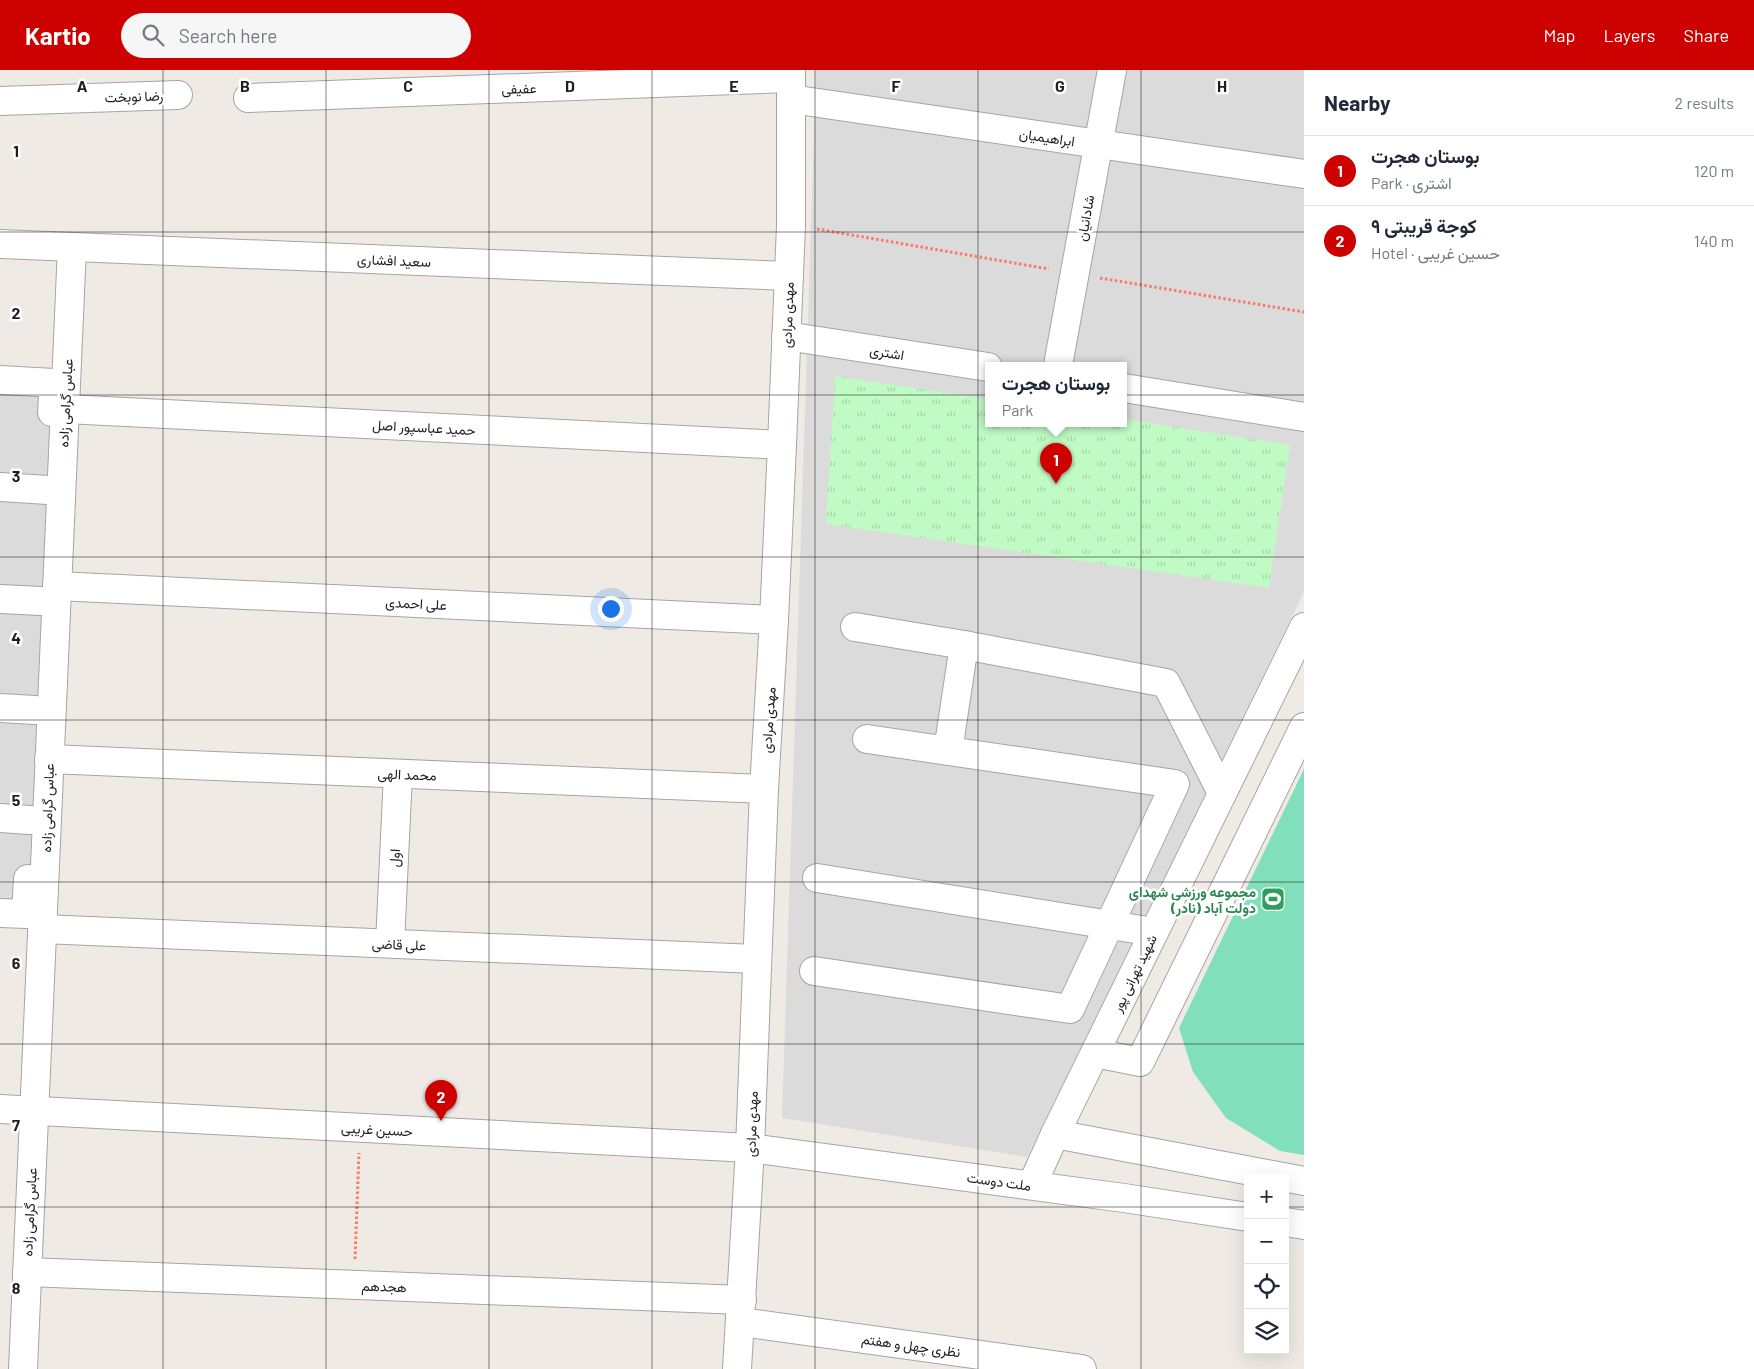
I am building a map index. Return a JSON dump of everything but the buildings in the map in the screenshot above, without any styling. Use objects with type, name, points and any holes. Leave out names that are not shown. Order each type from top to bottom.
[{"type":"street","name":"شادانیان","points":[[1059,362],[1112,70]]},
{"type":"street","name":"ابراهیمیان","points":[[791,83],[1098,145],[1304,174]]},
{"type":"street","name":"عفیفی","points":[[248,98],[791,83]]},
{"type":"street","name":"مهدی مرادی","points":[[737,1369],[750,1148],[756,959],[782,445],[791,225],[791,83]]},
{"type":"street","name":"رضا نوبخت","points":[[0,101],[178,95]]},
{"type":"street","name":"سعید افشاری","points":[[0,244],[788,276]]},
{"type":"street","name":"عباس گرامی زاده","points":[[23,1369],[49,759],[49,594],[65,409],[72,246]]},
{"type":"street","name":"اشتری","points":[[786,336],[985,367]]},
{"type":"street","points":[[0,380],[54,383],[48,490],[49,594],[35,710],[26,914],[0,913]]},
{"type":"street","points":[[1127,388],[1304,417]]},
{"type":"street","name":"حمید عباسپور اصل","points":[[65,409],[782,445]]},
{"type":"street","points":[[0,487],[48,490]]},
{"type":"street","name":"علی احمدی","points":[[0,599],[49,594],[774,620]]},
{"type":"street","points":[[855,627],[964,644],[1166,683],[1222,793]]},
{"type":"street","name":"شهید تهرانی پور","points":[[1032,1185],[1055,1134],[1304,627]]},
{"type":"street","points":[[948,751],[964,644]]},
{"type":"street","points":[[0,708],[35,710]]},
{"type":"street","points":[[1095,1053],[1140,1062],[1304,727]]},
{"type":"street","points":[[814,971],[1070,1010],[1175,784],[867,739]]},
{"type":"street","name":"محمد الهی","points":[[49,759],[764,789]]},
{"type":"street","name":"اول","points":[[390,943],[398,774]]},
{"type":"street","points":[[0,818],[30,820]]},
{"type":"street","points":[[816,878],[1154,932]]},
{"type":"street","name":"علی قاضی","points":[[42,929],[756,959]]},
{"type":"street","name":"حسین غریبی","points":[[0,1109],[750,1148]]},
{"type":"street","points":[[1055,1134],[1304,1181]]},
{"type":"street","name":"ملت دوست","points":[[750,1148],[1032,1185],[1244,1216]]},
{"type":"street","points":[[1289,1223],[1304,1225]]},
{"type":"street","name":"هجدهم","points":[[27,1272],[354,1285],[741,1311]]},
{"type":"street","name":"نظری چهل و هفتم","points":[[741,1311],[1082,1369]]},
{"type":"path","points":[[354,1285],[360,1128]]},
{"type":"shaded area","points":[[816,70],[1304,70],[1304,592],[1027,1157],[782,1118]]},
{"type":"shaded area","points":[[0,375],[58,379],[30,920],[0,918]]},
{"type":"green space","points":[[835,376],[985,399],[985,427],[1127,427],[1127,419],[1290,445],[1269,588],[826,524]]},
{"type":"green space","name":"مجموعه ورزشی شهدای دولت آباد (نادر)","points":[[1304,769],[1304,1155],[1280,1151],[1226,1118],[1193,1072],[1179,1028]]},
{"type":"place","name":"بوستان هجرت","points":[[1056,484]]},
{"type":"place","name":"مجموعه ورزشی شهدای دولت آباد (نادر)","points":[[1273,899]]},
{"type":"place","name":"۹ کوجة قریبتی","points":[[441,1121]]}]
